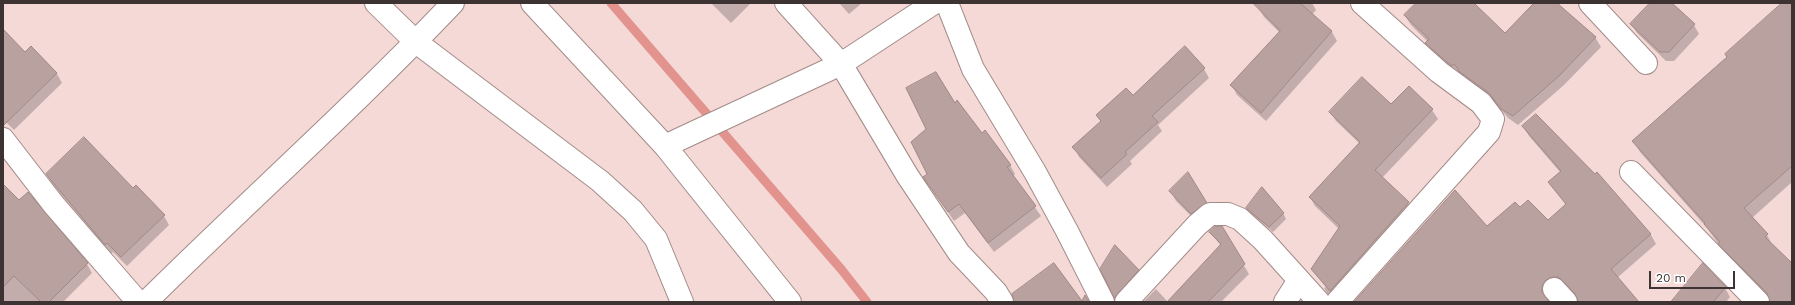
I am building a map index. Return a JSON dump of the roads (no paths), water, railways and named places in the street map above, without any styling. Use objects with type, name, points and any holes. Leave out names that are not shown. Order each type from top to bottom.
[{"type":"street","points":[[376,3],[416,42],[600,181],[633,211],[656,239],[682,302]]},
{"type":"street","points":[[146,302],[416,42],[453,3]]},
{"type":"street","points":[[532,3],[665,146],[790,302]]},
{"type":"street","points":[[786,3],[841,64],[907,175],[960,253],[996,292],[1002,302]]},
{"type":"street","points":[[665,146],[841,64],[934,3]]},
{"type":"street","points":[[947,3],[973,69],[1035,172],[1103,302]]},
{"type":"street","points":[[1337,302],[1479,144],[1489,132],[1493,119],[1480,103],[1439,72],[1362,3]]},
{"type":"street","points":[[1590,3],[1646,63]]},
{"type":"street","points":[[5,146],[138,302]]},
{"type":"street","points":[[1631,172],[1758,302]]},
{"type":"street","points":[[1126,302],[1197,225],[1210,214],[1228,214],[1240,219],[1263,240],[1319,302]]},
{"type":"street","points":[[1285,302],[1299,280]]},
{"type":"waterway","points":[[611,3],[841,269],[867,302]]}]
